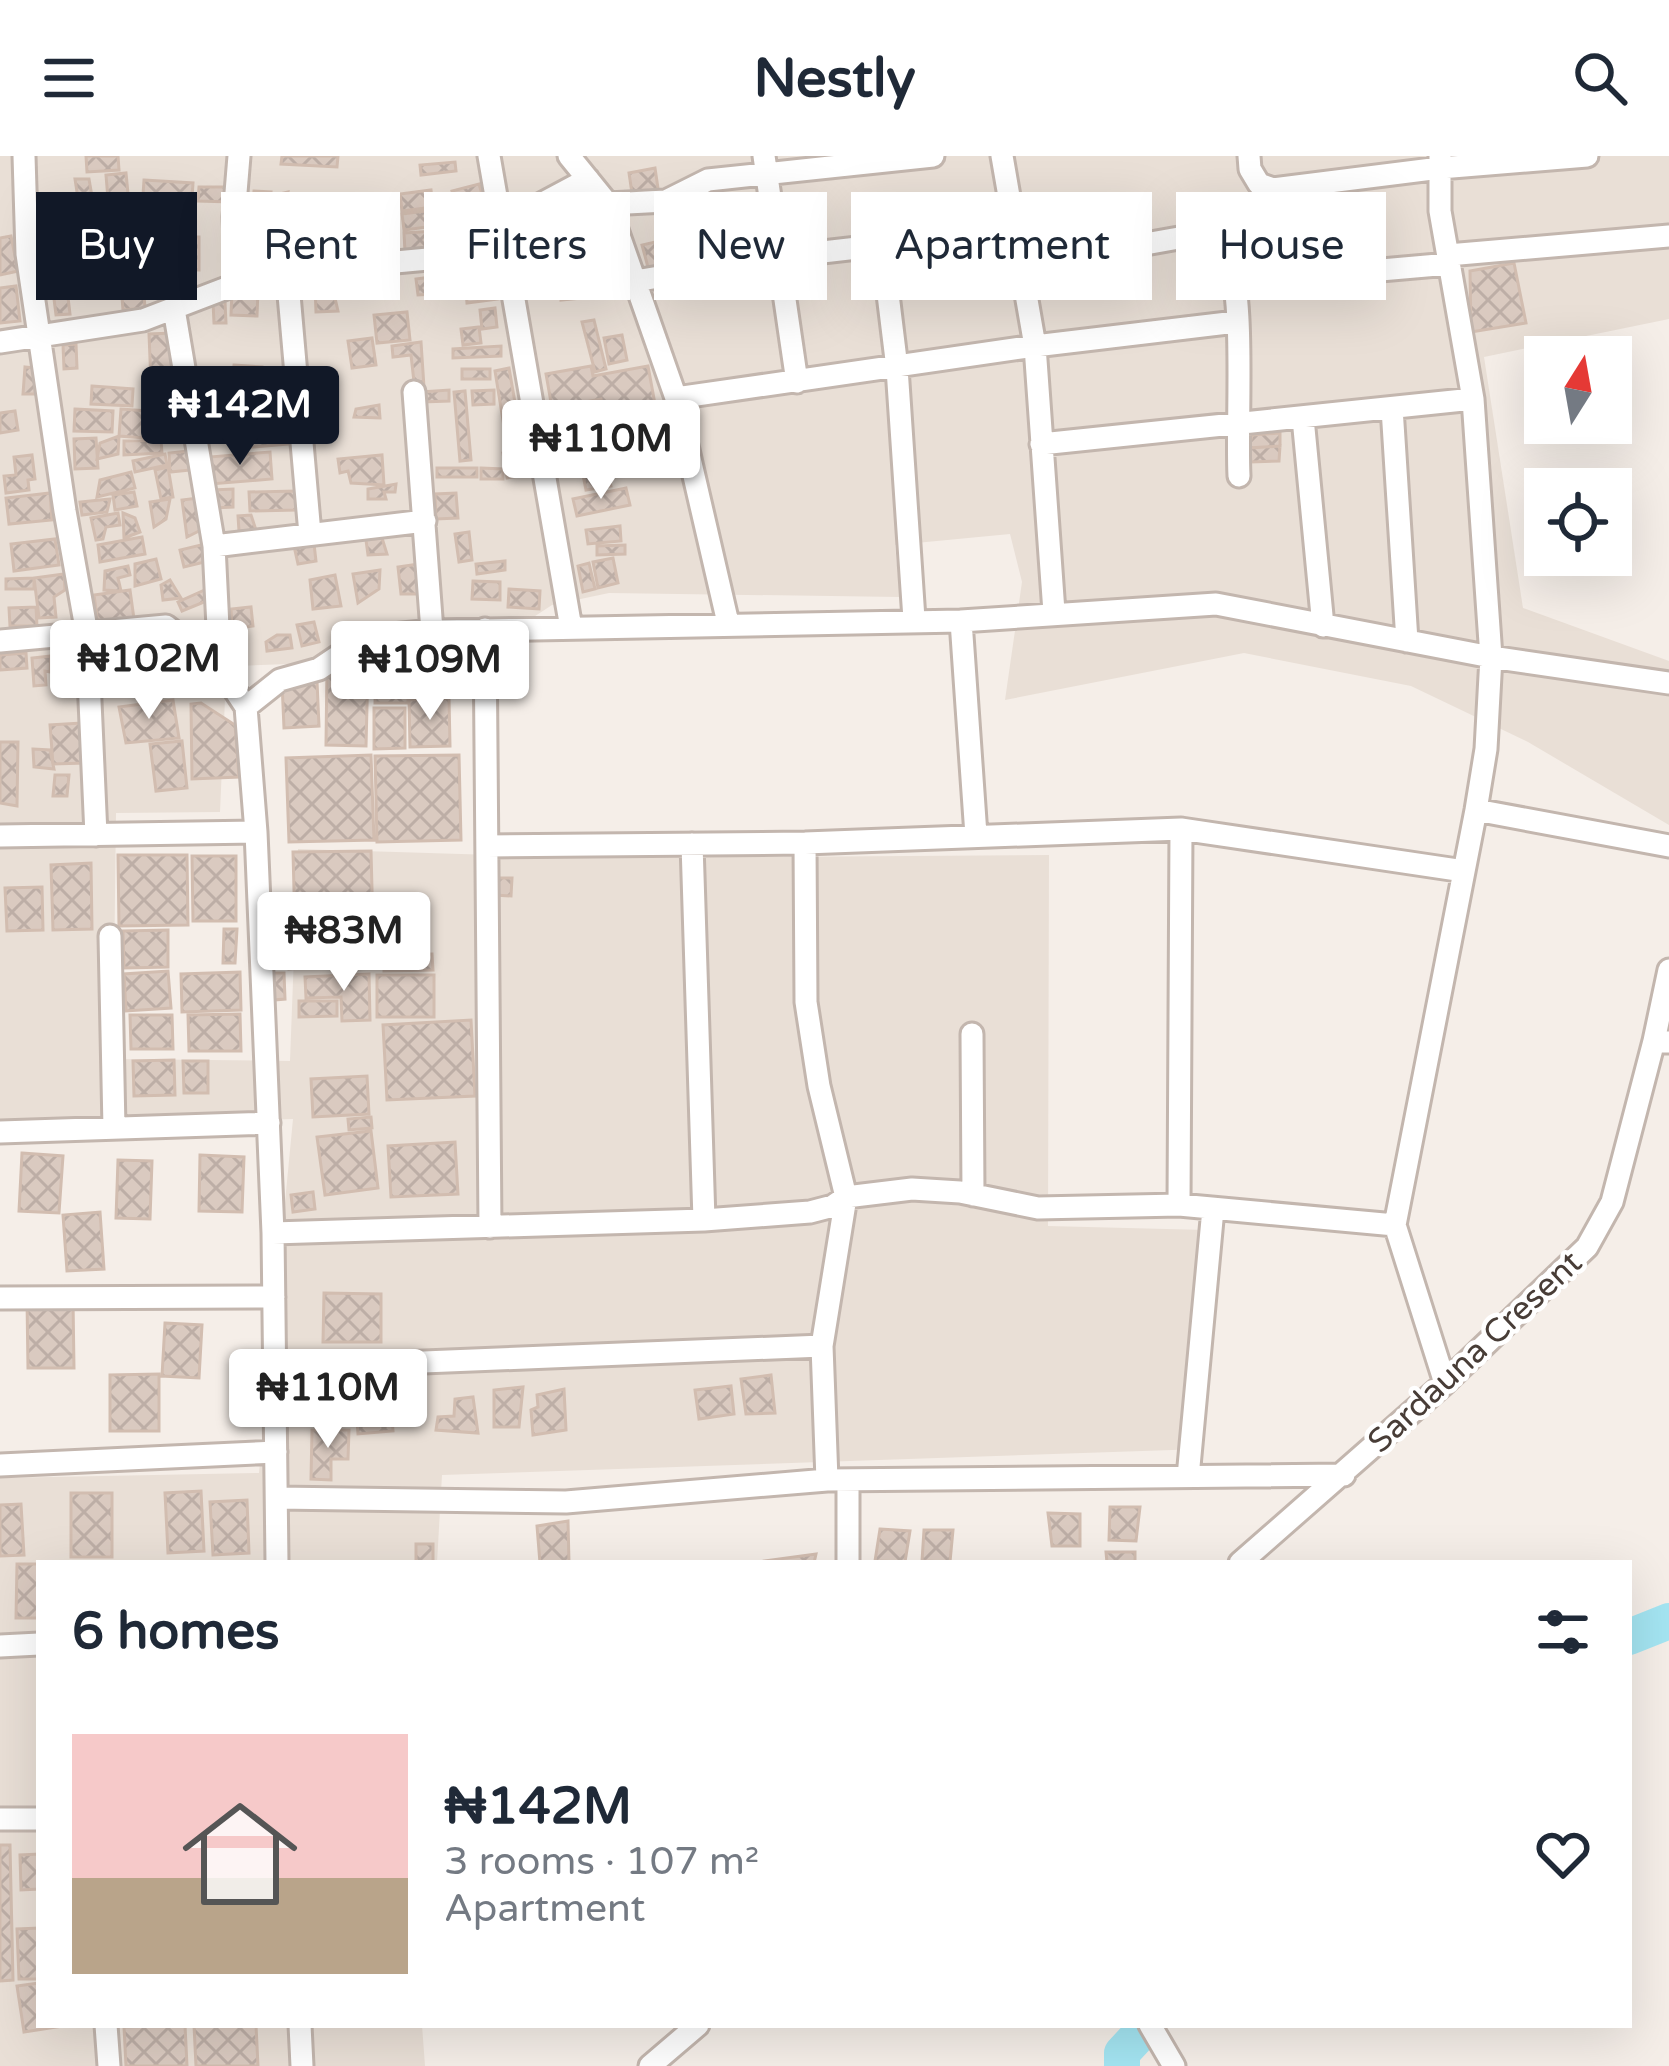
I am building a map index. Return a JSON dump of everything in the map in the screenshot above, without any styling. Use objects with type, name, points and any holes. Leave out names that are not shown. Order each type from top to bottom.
[{"type":"street","points":[[24,156],[27,254],[87,634],[96,835]]},
{"type":"street","points":[[236,192],[239,156]]},
{"type":"street","points":[[489,156],[495,192]]},
{"type":"street","points":[[569,156],[598,192]]},
{"type":"street","points":[[630,203],[666,201],[707,180],[765,165],[933,156]]},
{"type":"street","points":[[1002,156],[1008,192]]},
{"type":"street","points":[[1249,156],[1259,184],[1274,189],[1440,162],[1587,156]]},
{"type":"street","points":[[1440,162],[1440,211],[1473,399],[1491,657],[1486,749],[1476,810],[1395,1225],[1445,1384]]},
{"type":"street","points":[[564,192],[588,179]]},
{"type":"street","points":[[1386,267],[1669,236]]},
{"type":"street","points":[[630,267],[676,398],[728,623]]},
{"type":"street","points":[[635,281],[654,278]]},
{"type":"street","points":[[0,342],[143,320],[221,290]]},
{"type":"street","points":[[289,300],[310,534]]},
{"type":"street","points":[[513,300],[571,628]]},
{"type":"street","points":[[785,300],[797,382]]},
{"type":"street","points":[[889,300],[914,620]]},
{"type":"street","points":[[1027,300],[1035,346],[1054,613]]},
{"type":"street","points":[[1235,300],[1239,476]]},
{"type":"street","points":[[174,309],[214,546],[220,668]]},
{"type":"street","points":[[676,398],[1237,322]]},
{"type":"street","points":[[414,392],[432,631]]},
{"type":"street","points":[[1041,444],[1473,399]]},
{"type":"street","points":[[1392,408],[1407,641]]},
{"type":"street","points":[[1303,418],[1323,626]]},
{"type":"street","points":[[214,546],[425,521]]},
{"type":"street","points":[[246,707],[280,680],[319,669],[373,637],[485,629],[961,621],[1216,604],[1491,657],[1669,683]]},
{"type":"street","points":[[961,621],[976,835]]},
{"type":"street","points":[[0,641],[166,626],[220,668],[246,707],[273,1232],[277,1560]]},
{"type":"street","points":[[485,629],[490,1228]]},
{"type":"street","points":[[1476,810],[1669,846]]},
{"type":"street","points":[[1179,1205],[1181,830]]},
{"type":"street","points":[[487,846],[805,843],[1181,830],[1464,872]]},
{"type":"street","points":[[0,836],[256,832]]},
{"type":"street","points":[[805,843],[806,1002],[819,1086],[846,1197],[822,1346],[848,1560]]},
{"type":"street","points":[[692,844],[704,1220]]},
{"type":"street","points":[[110,936],[114,1128]]},
{"type":"street","name":"Sardauna Cresent","points":[[1244,1560],[1445,1384],[1588,1247],[1612,1202],[1662,1041],[1669,970]]},
{"type":"street","points":[[972,1034],[973,1195]]},
{"type":"street","points":[[0,1132],[269,1123]]},
{"type":"street","points":[[273,1232],[704,1220],[810,1212],[846,1197],[912,1189],[1038,1208],[1179,1205],[1395,1225]]},
{"type":"street","points":[[1187,1477],[1213,1209]]},
{"type":"street","points":[[0,1298],[274,1297]]},
{"type":"street","points":[[275,1368],[822,1346]]},
{"type":"street","points":[[0,1465],[276,1453]]},
{"type":"street","points":[[277,1498],[566,1502],[838,1480],[1343,1475]]},
{"type":"street","points":[[0,1646],[36,1644]]},
{"type":"street","points":[[0,1819],[36,1819]]},
{"type":"street","points":[[106,2028],[109,2066]]},
{"type":"street","points":[[300,2028],[302,2066]]},
{"type":"street","points":[[650,2066],[694,2028]]},
{"type":"street","points":[[1153,2028],[1174,2066]]},
{"type":"shaded area","points":[[0,156],[1669,156],[1669,319],[1586,336],[1524,336],[1524,349],[1484,357],[1523,608],[1669,661],[1669,825],[1528,742],[1411,686],[1244,653],[1005,700],[1022,582],[1010,534],[895,545],[900,597],[609,593],[552,605],[480,652],[236,666],[225,699],[220,812],[116,813],[113,1059],[290,1061],[298,849],[592,858],[1049,855],[1048,1226],[1206,1230],[1202,1449],[442,1475],[437,1560],[36,1560],[36,2028],[422,2028],[425,2066],[0,2066],[0,1478],[259,1473],[293,1119],[0,1129]]},
{"type":"building","points":[[86,156],[118,156],[119,170],[87,172]]},
{"type":"building","points":[[282,156],[338,156],[337,167],[281,164]]},
{"type":"building","points":[[455,162],[456,171],[421,175],[420,165]]},
{"type":"building","points":[[655,168],[659,192],[633,200],[629,173]]},
{"type":"building","points":[[126,173],[128,192],[107,192],[106,175]]},
{"type":"building","points":[[75,179],[89,179],[91,192],[77,192]]},
{"type":"building","points":[[144,180],[193,183],[192,192],[143,192]]},
{"type":"building","points":[[479,184],[481,192],[452,192]]},
{"type":"building","points":[[199,187],[230,187],[230,192],[221,192],[221,202],[198,201]]},
{"type":"building","points":[[431,190],[431,192],[424,192],[424,208],[402,211],[400,194]]},
{"type":"building","points":[[424,211],[424,227],[404,230],[402,214]]},
{"type":"building","points":[[424,232],[424,250],[405,252],[404,233]]},
{"type":"building","points":[[11,236],[18,271],[0,275],[0,238]]},
{"type":"building","points":[[654,242],[654,270],[649,271],[642,245]]},
{"type":"building","points":[[1514,263],[1526,323],[1471,332],[1470,271]]},
{"type":"building","points":[[424,278],[424,295],[418,295],[416,279]]},
{"type":"building","points":[[16,286],[20,321],[0,323],[0,288]]},
{"type":"building","points":[[54,300],[68,300],[70,314],[56,315]]},
{"type":"building","points":[[122,300],[144,300],[145,308],[123,310]]},
{"type":"building","points":[[232,300],[258,300],[257,316],[231,315]]},
{"type":"building","points":[[316,300],[335,300],[338,311],[316,312]]},
{"type":"building","points":[[213,302],[225,302],[226,323],[214,323]]},
{"type":"building","points":[[495,308],[497,327],[482,329],[480,310]]},
{"type":"building","points":[[407,312],[410,340],[377,343],[374,315]]},
{"type":"building","points":[[594,320],[606,369],[595,372],[582,322]]},
{"type":"building","points":[[479,327],[481,343],[463,345],[461,329]]},
{"type":"building","points":[[173,333],[175,382],[151,383],[149,334]]},
{"type":"building","points":[[622,335],[627,360],[609,364],[604,338]]},
{"type":"building","points":[[372,338],[376,365],[352,368],[348,341]]},
{"type":"building","points":[[421,342],[424,387],[408,387],[414,382],[411,355],[393,357],[392,346]]},
{"type":"building","points":[[76,344],[77,368],[64,369],[63,345]]},
{"type":"building","points":[[501,346],[501,356],[453,358],[453,349]]},
{"type":"building","points":[[234,365],[262,367],[262,382],[232,382]]},
{"type":"building","points":[[591,366],[593,376],[648,366],[655,404],[604,414],[601,399],[552,408],[546,374]]},
{"type":"building","points":[[25,367],[36,368],[35,394],[23,394]]},
{"type":"building","points":[[509,368],[522,443],[507,445],[495,371]]},
{"type":"building","points":[[462,369],[490,369],[490,379],[462,379]]},
{"type":"building","points":[[262,382],[264,399],[244,401],[242,385]]},
{"type":"building","points":[[92,386],[133,389],[132,406],[91,404]]},
{"type":"building","points":[[449,390],[449,401],[423,402],[422,392]]},
{"type":"building","points":[[494,390],[494,404],[473,405],[472,391]]},
{"type":"building","points":[[465,391],[471,460],[460,461],[454,392]]},
{"type":"building","points":[[274,402],[276,419],[248,421],[247,404]]},
{"type":"building","points":[[244,404],[244,417],[211,418],[211,406]]},
{"type":"building","points":[[379,405],[380,418],[354,417],[356,409]]},
{"type":"building","points":[[75,409],[113,411],[112,432],[74,431]]},
{"type":"building","points":[[121,409],[160,412],[158,439],[119,436]]},
{"type":"building","points":[[15,411],[18,430],[0,433],[0,413]]},
{"type":"building","points":[[597,415],[611,486],[586,490],[572,420]]},
{"type":"building","points":[[289,424],[290,444],[242,448],[240,428]]},
{"type":"building","points":[[1280,433],[1280,446],[1249,448],[1252,435]]},
{"type":"building","points":[[119,436],[118,454],[97,459],[100,443]]},
{"type":"building","points":[[96,438],[98,468],[75,469],[74,439]]},
{"type":"building","points":[[161,440],[162,453],[124,455],[124,441]]},
{"type":"building","points":[[1280,446],[1279,461],[1251,462],[1249,448]]},
{"type":"building","points":[[522,450],[526,475],[507,478],[503,453]]},
{"type":"building","points":[[190,451],[191,470],[170,472],[169,453]]},
{"type":"building","points":[[270,452],[272,479],[211,484],[209,457]]},
{"type":"building","points":[[165,454],[167,465],[135,472],[133,461]]},
{"type":"building","points":[[32,455],[35,479],[28,480],[29,490],[6,493],[4,476],[16,475],[14,457]]},
{"type":"building","points":[[382,455],[384,485],[351,483],[348,471],[340,473],[338,459]]},
{"type":"building","points":[[168,467],[173,497],[161,499],[155,470]]},
{"type":"building","points":[[437,468],[477,468],[477,477],[437,477]]},
{"type":"building","points":[[481,468],[503,469],[503,479],[481,479]]},
{"type":"building","points":[[131,472],[135,488],[97,497],[100,480]]},
{"type":"building","points":[[396,484],[395,492],[384,492],[386,499],[368,499],[368,489]]},
{"type":"building","points":[[626,488],[630,505],[577,516],[573,499]]},
{"type":"building","points":[[233,489],[233,507],[214,508],[213,490]]},
{"type":"building","points":[[296,491],[296,510],[250,511],[249,492]]},
{"type":"building","points":[[134,492],[137,506],[115,510],[113,495]]},
{"type":"building","points":[[50,493],[52,520],[9,524],[6,498]]},
{"type":"building","points":[[456,493],[458,518],[436,519],[435,494]]},
{"type":"building","points":[[199,498],[203,529],[187,537],[182,500]]},
{"type":"building","points":[[110,499],[107,512],[82,515],[80,502]]},
{"type":"building","points":[[170,499],[166,519],[154,527],[150,502]]},
{"type":"building","points":[[118,513],[120,525],[106,527],[103,539],[96,540],[91,518]]},
{"type":"building","points":[[123,513],[135,518],[140,532],[124,538]]},
{"type":"building","points":[[251,515],[256,530],[239,531],[238,516]]},
{"type":"building","points":[[620,526],[621,541],[588,544],[586,530]]},
{"type":"building","points":[[469,532],[472,560],[459,562],[455,534]]},
{"type":"building","points":[[142,537],[145,554],[100,562],[98,545]]},
{"type":"building","points":[[382,538],[387,554],[368,555],[366,540]]},
{"type":"building","points":[[55,539],[59,565],[14,571],[11,544]]},
{"type":"building","points":[[205,544],[209,561],[184,567],[180,550]]},
{"type":"building","points":[[314,544],[316,561],[298,564],[294,546]]},
{"type":"building","points":[[625,545],[625,554],[597,555],[597,546]]},
{"type":"building","points":[[613,558],[618,583],[598,588],[593,562]]},
{"type":"building","points":[[156,559],[161,579],[135,586],[135,564]]},
{"type":"building","points":[[505,561],[505,570],[477,574],[476,564]]},
{"type":"building","points":[[589,563],[595,589],[583,592],[578,566]]},
{"type":"building","points":[[419,564],[423,594],[401,594],[398,567]]},
{"type":"building","points":[[128,566],[130,575],[118,578],[121,591],[104,590],[105,571]]},
{"type":"building","points":[[380,570],[379,589],[358,603],[353,574]]},
{"type":"building","points":[[64,574],[65,590],[54,597],[56,617],[39,618],[34,578]]},
{"type":"building","points":[[335,575],[341,606],[313,609],[310,580]]},
{"type":"building","points":[[34,578],[34,589],[6,589],[6,579]]},
{"type":"building","points":[[170,580],[181,598],[163,600],[161,585]]},
{"type":"building","points":[[473,581],[500,582],[500,600],[472,599]]},
{"type":"building","points":[[209,588],[209,600],[182,611],[178,602]]},
{"type":"building","points":[[509,589],[540,591],[539,609],[508,607]]},
{"type":"building","points":[[130,590],[134,619],[98,624],[94,595]]},
{"type":"building","points":[[36,607],[37,626],[10,626],[9,608]]},
{"type":"building","points":[[251,607],[253,626],[232,629],[231,609]]},
{"type":"building","points":[[314,622],[319,642],[302,646],[297,625]]},
{"type":"building","points":[[277,635],[290,635],[292,648],[267,651],[266,642]]},
{"type":"building","points":[[415,650],[432,650],[433,680],[416,680]]},
{"type":"building","points":[[26,653],[27,668],[0,670],[0,655]]},
{"type":"building","points":[[51,656],[46,685],[34,686],[32,658]]},
{"type":"building","points":[[159,661],[164,684],[126,690],[121,667]]},
{"type":"building","points":[[376,664],[409,664],[408,703],[375,703]]},
{"type":"building","points":[[327,666],[368,667],[366,746],[326,745]]},
{"type":"building","points":[[63,678],[80,678],[83,693],[65,694]]},
{"type":"building","points":[[317,681],[319,726],[284,728],[282,683]]},
{"type":"building","points":[[449,698],[450,746],[410,747],[409,700]]},
{"type":"building","points":[[173,700],[179,738],[126,743],[119,707]]},
{"type":"building","points":[[201,703],[235,725],[239,777],[192,779],[191,704]]},
{"type":"building","points":[[374,708],[405,708],[405,748],[374,749]]},
{"type":"building","points":[[81,723],[85,763],[53,764],[50,725]]},
{"type":"building","points":[[182,741],[187,788],[156,791],[150,744]]},
{"type":"building","points":[[0,742],[18,742],[17,806],[0,803]]},
{"type":"building","points":[[33,749],[50,750],[54,769],[34,767]]},
{"type":"building","points":[[371,755],[374,840],[289,842],[286,758]]},
{"type":"building","points":[[459,755],[461,840],[377,842],[375,756]]},
{"type":"building","points":[[55,775],[69,775],[67,796],[53,796]]},
{"type":"building","points":[[371,851],[373,927],[295,929],[293,852]]},
{"type":"building","points":[[118,855],[187,855],[188,925],[119,926]]},
{"type":"building","points":[[192,856],[236,856],[236,921],[193,921]]},
{"type":"building","points":[[91,863],[92,929],[53,930],[51,865]]},
{"type":"building","points":[[496,878],[512,878],[511,896],[495,895]]},
{"type":"building","points":[[42,887],[43,930],[7,931],[5,888]]},
{"type":"building","points":[[224,929],[237,929],[235,963],[223,963]]},
{"type":"building","points":[[168,930],[168,967],[124,968],[123,931]]},
{"type":"building","points":[[315,940],[317,967],[289,969],[288,942]]},
{"type":"building","points":[[341,943],[369,944],[368,968],[341,967]]},
{"type":"building","points":[[282,946],[284,967],[273,968],[271,947]]},
{"type":"building","points":[[432,954],[433,970],[384,971],[384,955]]},
{"type":"building","points":[[168,971],[171,1008],[126,1011],[124,974]]},
{"type":"building","points":[[240,972],[241,1010],[182,1012],[181,974]]},
{"type":"building","points":[[272,973],[284,973],[285,999],[273,1000]]},
{"type":"building","points":[[369,974],[370,1020],[342,1021],[341,997],[306,998],[305,977]]},
{"type":"building","points":[[377,975],[434,975],[434,1017],[377,1017]]},
{"type":"building","points":[[299,1001],[337,1001],[337,1016],[299,1017]]},
{"type":"building","points":[[240,1014],[241,1051],[189,1051],[188,1015]]},
{"type":"building","points":[[130,1015],[172,1015],[173,1049],[131,1049]]},
{"type":"building","points":[[471,1020],[475,1096],[387,1100],[383,1025]]},
{"type":"building","points":[[174,1060],[175,1095],[134,1096],[133,1061]]},
{"type":"building","points":[[183,1061],[208,1061],[208,1093],[184,1093]]},
{"type":"building","points":[[367,1076],[369,1114],[313,1117],[311,1079]]},
{"type":"building","points":[[371,1117],[372,1128],[349,1130],[348,1119]]},
{"type":"building","points":[[371,1131],[378,1188],[325,1195],[317,1137]]},
{"type":"building","points":[[455,1142],[458,1194],[391,1197],[388,1146]]},
{"type":"building","points":[[22,1153],[63,1156],[59,1213],[19,1211]]},
{"type":"building","points":[[200,1155],[244,1157],[242,1212],[199,1211]]},
{"type":"building","points":[[118,1160],[152,1161],[150,1219],[116,1218]]},
{"type":"building","points":[[313,1192],[315,1209],[293,1212],[291,1195]]},
{"type":"building","points":[[100,1212],[104,1269],[67,1271],[63,1215]]},
{"type":"building","points":[[324,1293],[381,1294],[381,1342],[323,1342]]},
{"type":"building","points":[[27,1300],[73,1300],[74,1368],[28,1368]]},
{"type":"building","points":[[165,1323],[202,1325],[199,1378],[162,1376]]},
{"type":"building","points":[[159,1374],[159,1431],[110,1431],[110,1375]]},
{"type":"building","points":[[771,1375],[775,1413],[746,1414],[741,1379]]},
{"type":"building","points":[[731,1386],[734,1414],[699,1419],[695,1390]]},
{"type":"building","points":[[523,1387],[519,1427],[494,1427],[494,1390]]},
{"type":"building","points":[[564,1389],[566,1430],[533,1435],[531,1410],[538,1407],[537,1395]]},
{"type":"building","points":[[390,1390],[393,1431],[358,1434],[355,1392]]},
{"type":"building","points":[[473,1397],[478,1433],[436,1430],[438,1417],[454,1416],[455,1399]]},
{"type":"building","points":[[312,1430],[349,1430],[348,1459],[331,1459],[331,1480],[311,1479]]},
{"type":"building","points":[[201,1491],[204,1551],[168,1553],[165,1493]]},
{"type":"building","points":[[71,1493],[112,1493],[112,1557],[71,1557]]},
{"type":"building","points":[[247,1500],[249,1553],[213,1555],[210,1502]]},
{"type":"building","points":[[21,1504],[24,1555],[0,1556],[0,1505]]},
{"type":"building","points":[[1110,1507],[1140,1507],[1136,1541],[1109,1540]]},
{"type":"building","points":[[1048,1513],[1080,1514],[1080,1546],[1052,1546]]},
{"type":"building","points":[[568,1521],[569,1560],[540,1560],[537,1526]]},
{"type":"building","points":[[880,1529],[910,1531],[905,1560],[875,1560]]},
{"type":"building","points":[[924,1530],[953,1530],[950,1560],[922,1560]]},
{"type":"building","points":[[416,1544],[433,1544],[433,1560],[416,1560]]},
{"type":"building","points":[[1106,1552],[1135,1552],[1135,1560],[1107,1560]]},
{"type":"building","points":[[816,1554],[815,1560],[771,1560]]},
{"type":"building","points":[[17,1564],[36,1564],[36,1618],[16,1618]]},
{"type":"building","points":[[0,1845],[10,1845],[13,1980],[0,1981]]},
{"type":"building","points":[[36,1854],[36,1889],[21,1890],[20,1855]]},
{"type":"building","points":[[36,1928],[36,1979],[19,1979],[17,1929]]},
{"type":"building","points":[[36,1983],[36,2028],[50,2028],[24,2032],[17,1986]]},
{"type":"building","points":[[124,2028],[185,2028],[187,2066],[126,2066]]},
{"type":"building","points":[[194,2028],[256,2028],[258,2066],[196,2066]]},
{"type":"waterway","points":[[1632,1636],[1669,1621]]},
{"type":"waterway","points":[[1122,2066],[1122,2053],[1145,2028]]}]
